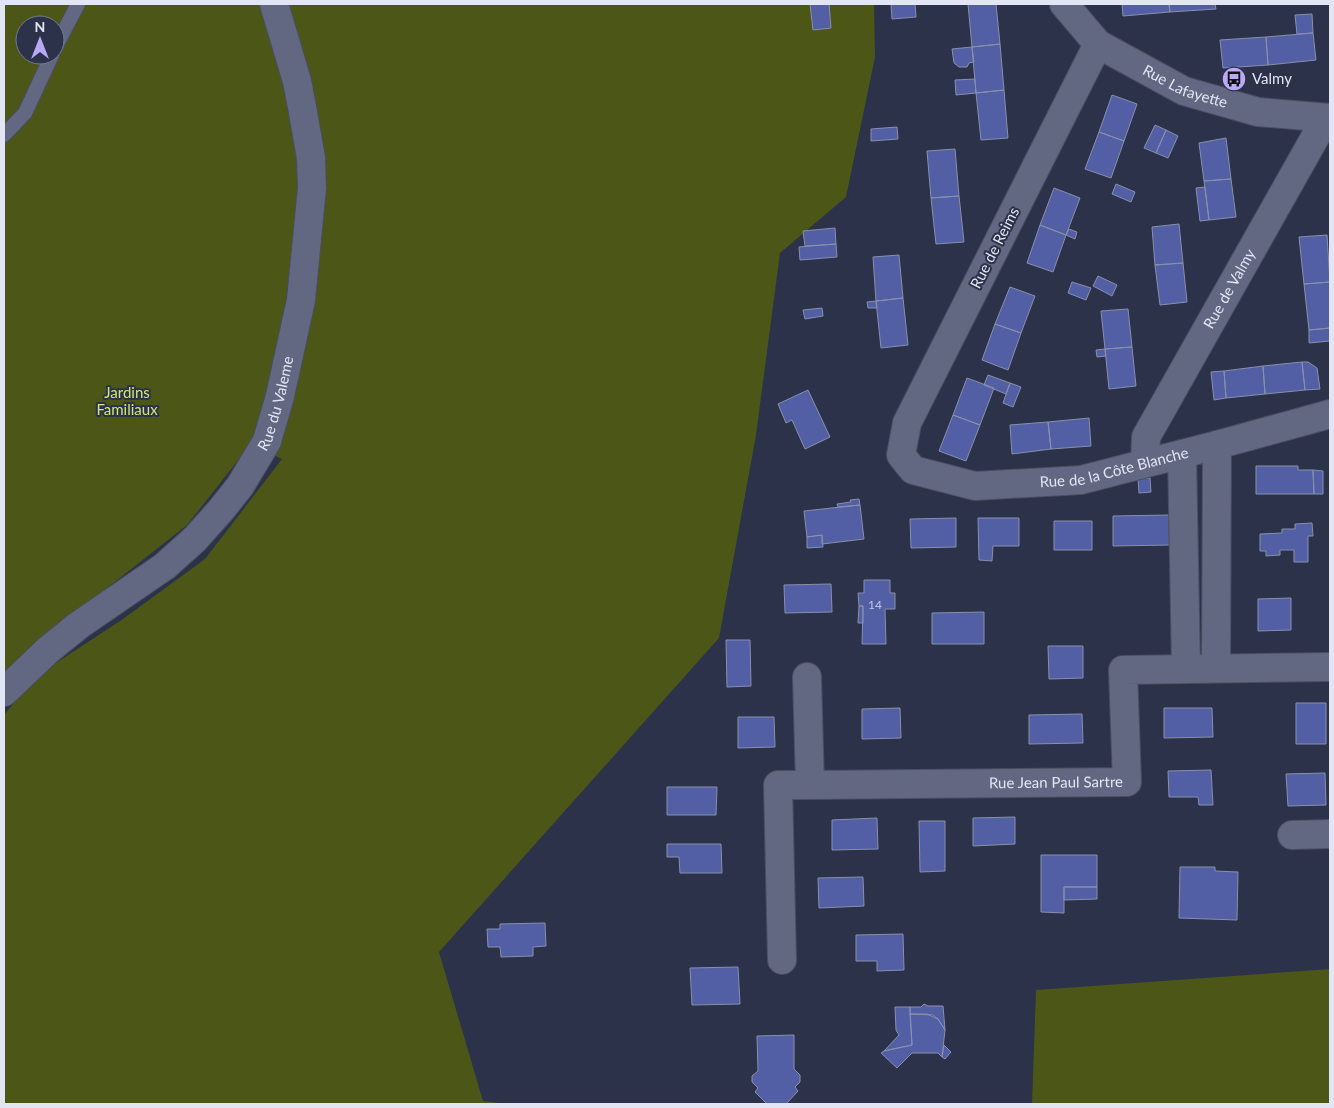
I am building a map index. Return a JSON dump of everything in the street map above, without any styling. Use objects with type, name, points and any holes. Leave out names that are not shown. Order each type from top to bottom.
[{"type":"street","name":"Rue du Valeme","points":[[4,692],[48,650],[79,625],[164,566],[195,539],[240,486],[267,441],[280,396],[301,300],[312,188],[310,149],[299,90],[274,4]]},
{"type":"street","name":"Rue Lafayette","points":[[1064,4],[1098,44],[1184,91],[1258,112],[1328,118]]},
{"type":"street","name":"Rue de Reims","points":[[901,455],[907,423],[1098,44]]},
{"type":"street","name":"Rue de Valmy","points":[[1145,463],[1146,438],[1328,118]]},
{"type":"street","name":"Rue de la Côte Blanche","points":[[901,455],[913,470],[976,486],[1081,480],[1217,446],[1330,414]]},
{"type":"street","points":[[1216,668],[1217,446]]},
{"type":"street","points":[[1182,454],[1186,668]]},
{"type":"street","name":"Rue Jean Paul Sartre","points":[[782,960],[778,785],[1127,782],[1123,670],[1330,667]]},
{"type":"street","points":[[807,676],[810,785]]},
{"type":"street","points":[[1292,835],[1330,834]]},
{"type":"lane","points":[[65,29],[78,4]]},
{"type":"lane","points":[[4,135],[25,113],[47,65]]},
{"type":"green space","name":"Jardins Familiaux","points":[[4,4],[874,4],[875,57],[846,197],[780,253],[756,435],[719,638],[439,952],[483,1101],[507,1104],[4,1104],[4,715],[36,676],[123,619],[205,559],[282,459],[251,444],[187,525],[102,592],[4,677]]},
{"type":"green space","points":[[1330,969],[1330,1104],[1032,1104],[1036,990]]},
{"type":"building","points":[[810,4],[829,4],[831,28],[813,30]]},
{"type":"building","points":[[891,4],[915,4],[916,17],[892,19]]},
{"type":"building","points":[[968,4],[996,4],[1000,44],[972,47]]},
{"type":"building","points":[[1122,4],[1169,4],[1170,12],[1123,16]]},
{"type":"building","points":[[1169,4],[1215,4],[1216,9],[1170,12]]},
{"type":"building","points":[[1312,14],[1313,33],[1297,34],[1295,15]]},
{"type":"building","points":[[1313,33],[1316,60],[1268,65],[1266,37]]},
{"type":"building","points":[[1266,37],[1268,65],[1223,68],[1220,40]]},
{"type":"building","points":[[1000,44],[1004,90],[976,93],[972,47]]},
{"type":"building","points":[[972,47],[974,62],[969,63],[967,67],[959,67],[954,63],[952,49]]},
{"type":"building","points":[[975,79],[976,93],[956,95],[955,80]]},
{"type":"building","points":[[1004,90],[1008,138],[981,140],[976,93]]},
{"type":"building","points":[[1112,95],[1137,104],[1124,141],[1099,132]]},
{"type":"building","points":[[1155,125],[1166,130],[1156,153],[1144,148]]},
{"type":"building","points":[[897,127],[898,139],[871,141],[871,129]]},
{"type":"building","points":[[1166,130],[1178,136],[1168,158],[1156,153]]},
{"type":"building","points":[[1099,132],[1124,141],[1111,178],[1085,169]]},
{"type":"building","points":[[1226,138],[1231,179],[1204,181],[1199,143]]},
{"type":"building","points":[[955,149],[959,196],[931,198],[927,151]]},
{"type":"building","points":[[1231,179],[1236,217],[1209,220],[1204,181]]},
{"type":"building","points":[[1116,184],[1135,192],[1131,202],[1112,194]]},
{"type":"building","points":[[1205,187],[1209,220],[1200,221],[1196,188]]},
{"type":"building","points":[[1054,188],[1080,198],[1066,235],[1040,225]]},
{"type":"building","points":[[959,196],[964,242],[936,244],[931,198]]},
{"type":"building","points":[[1179,224],[1183,263],[1155,265],[1152,227]]},
{"type":"building","points":[[1040,225],[1066,235],[1053,272],[1027,263]]},
{"type":"building","points":[[835,228],[836,244],[805,246],[803,231]]},
{"type":"building","points":[[1069,229],[1077,232],[1075,239],[1066,235]]},
{"type":"building","points":[[1327,235],[1330,282],[1304,284],[1299,237]]},
{"type":"building","points":[[836,244],[837,257],[800,260],[799,247]]},
{"type":"building","points":[[899,255],[903,298],[876,301],[873,257]]},
{"type":"building","points":[[1183,263],[1187,302],[1160,305],[1155,265]]},
{"type":"building","points":[[1098,276],[1117,285],[1112,296],[1093,286]]},
{"type":"building","points":[[1072,282],[1091,288],[1086,300],[1068,293]]},
{"type":"building","points":[[1330,282],[1330,328],[1309,330],[1304,284]]},
{"type":"building","points":[[1010,287],[1035,296],[1021,333],[995,324]]},
{"type":"building","points":[[903,298],[908,345],[881,348],[876,301]]},
{"type":"building","points":[[876,301],[877,308],[868,308],[867,302]]},
{"type":"building","points":[[822,308],[823,316],[805,319],[803,310]]},
{"type":"building","points":[[1128,309],[1132,347],[1105,349],[1101,311]]},
{"type":"building","points":[[995,324],[1021,333],[1008,370],[982,360]]},
{"type":"building","points":[[1330,328],[1330,341],[1309,343],[1309,330]]},
{"type":"building","points":[[1132,347],[1136,386],[1109,389],[1105,349]]},
{"type":"building","points":[[1105,349],[1106,356],[1097,357],[1096,350]]},
{"type":"building","points":[[1302,362],[1305,390],[1265,394],[1263,366]]},
{"type":"building","points":[[1302,362],[1308,362],[1317,368],[1320,389],[1305,390]]},
{"type":"building","points":[[1263,366],[1265,394],[1226,398],[1224,371]]},
{"type":"building","points":[[1224,371],[1226,398],[1214,400],[1211,372]]},
{"type":"building","points":[[988,375],[1010,383],[1006,394],[984,385]]},
{"type":"building","points":[[967,378],[994,388],[980,425],[953,415]]},
{"type":"building","points":[[1010,383],[1021,387],[1013,407],[1003,403]]},
{"type":"building","points":[[808,390],[830,437],[805,449],[792,420],[786,423],[778,404]]},
{"type":"building","points":[[953,415],[980,425],[966,461],[939,451]]},
{"type":"building","points":[[1089,418],[1091,446],[1051,449],[1048,422]]},
{"type":"building","points":[[1048,422],[1051,449],[1012,454],[1010,425]]},
{"type":"building","points":[[1256,466],[1298,466],[1298,470],[1313,470],[1314,494],[1256,494]]},
{"type":"building","points":[[1313,470],[1323,471],[1323,494],[1314,494]]},
{"type":"building","points":[[1138,478],[1150,478],[1151,492],[1139,493]]},
{"type":"building","points":[[859,499],[860,505],[838,507],[837,504],[851,502],[850,500]]},
{"type":"building","points":[[860,505],[864,539],[822,544],[822,535],[807,537],[804,511]]},
{"type":"building","points":[[1169,515],[1170,545],[1113,546],[1113,516]]},
{"type":"building","points":[[956,518],[956,547],[911,548],[910,519]]},
{"type":"building","points":[[978,518],[1019,518],[1019,546],[993,546],[992,561],[979,560]]},
{"type":"building","points":[[1054,521],[1092,521],[1092,550],[1054,550]]},
{"type":"building","points":[[1312,523],[1313,536],[1308,536],[1308,562],[1294,562],[1294,550],[1280,550],[1280,555],[1266,556],[1266,551],[1260,551],[1260,534],[1282,533],[1282,529],[1295,529],[1295,524]]},
{"type":"building","points":[[822,535],[823,547],[807,548],[807,537]]},
{"type":"building","points":[[864,580],[890,580],[890,593],[895,593],[895,609],[885,609],[886,644],[862,644],[863,606],[859,606],[858,593],[864,593]]},
{"type":"building","points":[[831,584],[832,612],[785,613],[784,585]]},
{"type":"building","points":[[1291,598],[1291,630],[1258,631],[1258,599]]},
{"type":"building","points":[[859,606],[863,606],[863,623],[858,623]]},
{"type":"building","points":[[984,612],[984,644],[932,644],[932,613]]},
{"type":"building","points":[[726,640],[750,640],[751,686],[727,687]]},
{"type":"building","points":[[1048,646],[1083,646],[1083,678],[1049,679]]},
{"type":"building","points":[[1296,703],[1326,703],[1326,744],[1296,744]]},
{"type":"building","points":[[900,708],[901,738],[862,739],[862,709]]},
{"type":"building","points":[[1164,708],[1212,708],[1213,737],[1164,738]]},
{"type":"building","points":[[1082,714],[1083,743],[1029,744],[1029,715]]},
{"type":"building","points":[[738,717],[774,717],[775,747],[738,748]]},
{"type":"building","points":[[1211,770],[1213,805],[1199,805],[1198,797],[1169,797],[1168,771]]},
{"type":"building","points":[[1325,773],[1326,805],[1288,806],[1286,774]]},
{"type":"building","points":[[667,787],[717,787],[716,815],[667,815]]},
{"type":"building","points":[[1015,817],[1015,844],[973,846],[973,818]]},
{"type":"building","points":[[877,818],[878,849],[832,850],[832,820]]},
{"type":"building","points":[[919,821],[945,821],[945,871],[920,872]]},
{"type":"building","points":[[667,844],[721,844],[722,873],[680,873],[679,857],[667,857]]},
{"type":"building","points":[[1041,855],[1097,855],[1097,887],[1064,887],[1064,913],[1041,912]]},
{"type":"building","points":[[1180,867],[1215,867],[1215,871],[1238,872],[1237,920],[1179,918]]},
{"type":"building","points":[[863,877],[864,906],[819,908],[818,878]]},
{"type":"building","points":[[1064,887],[1097,887],[1097,899],[1064,900]]},
{"type":"building","points":[[545,923],[546,946],[533,947],[533,956],[501,957],[500,947],[488,947],[487,929],[500,929],[500,924]]},
{"type":"building","points":[[903,934],[904,970],[877,971],[877,961],[856,961],[856,935]]},
{"type":"building","points":[[738,967],[740,1004],[692,1005],[690,968]]},
{"type":"building","points":[[924,1004],[928,1006],[943,1006],[945,1030],[933,1015],[910,1014],[910,1007],[921,1007]]},
{"type":"building","points":[[895,1007],[910,1007],[912,1045],[884,1051],[899,1035],[896,1030]]},
{"type":"building","points":[[910,1014],[927,1014],[938,1019],[945,1030],[942,1057],[938,1053],[912,1053],[897,1068],[881,1053],[912,1045]]},
{"type":"building","points":[[794,1035],[794,1069],[800,1075],[800,1082],[795,1087],[798,1091],[786,1104],[767,1104],[755,1092],[758,1088],[752,1082],[752,1076],[758,1071],[757,1036]]},
{"type":"building","points":[[944,1045],[951,1052],[945,1059],[942,1057]]},
{"type":"place","name":"Valmy","points":[[1234,79]]}]
